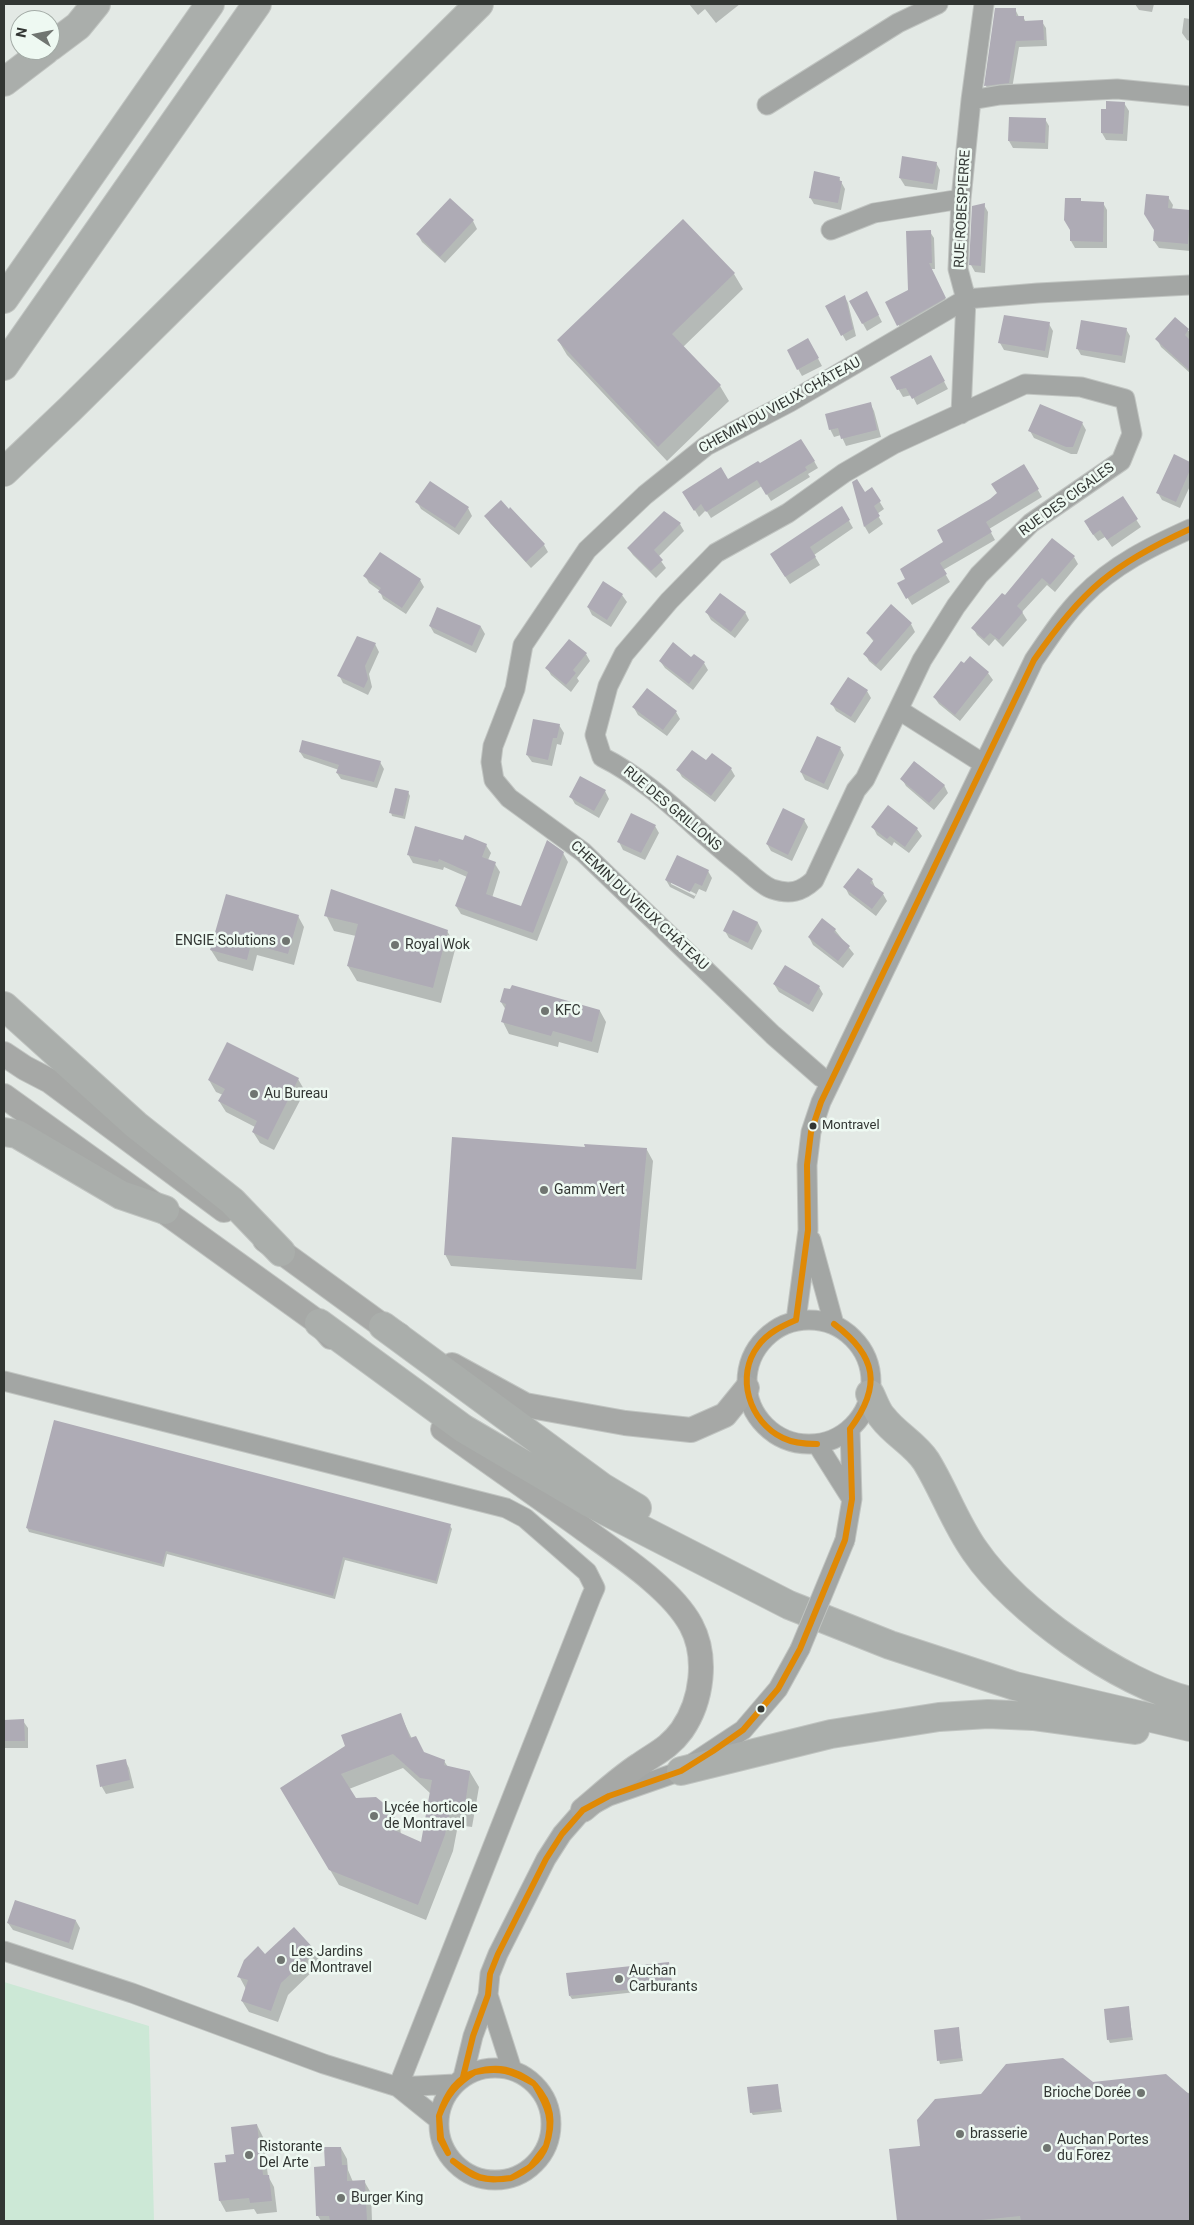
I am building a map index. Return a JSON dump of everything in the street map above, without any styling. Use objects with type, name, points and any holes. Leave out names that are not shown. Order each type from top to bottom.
[{"type":"highway","points":[[60,40],[78,26],[96,4]]},
{"type":"highway","points":[[4,299],[210,4]]},
{"type":"highway","points":[[4,366],[257,4]]},
{"type":"highway","points":[[4,472],[479,4]]},
{"type":"highway","points":[[4,82],[33,60]]},
{"type":"highway","points":[[4,487],[70,409]]},
{"type":"highway","points":[[4,1006],[136,1126],[232,1201],[281,1252]]},
{"type":"highway","points":[[4,1132],[17,1134],[121,1195],[165,1210]]},
{"type":"highway","points":[[319,1323],[464,1429],[588,1502],[789,1605],[890,1645],[1015,1686],[1190,1727]]},
{"type":"highway","points":[[383,1326],[602,1487],[690,1540],[800,1598],[1015,1673],[1190,1716]]},
{"type":"highway","points":[[870,1394],[882,1418],[925,1460],[974,1550],[999,1583],[1064,1636],[1097,1658],[1131,1678],[1178,1698],[1190,1701]]},
{"type":"highway","points":[[681,1771],[831,1734],[939,1717],[988,1714],[1033,1716],[1190,1738]]},
{"type":"main road","points":[[4,1054],[50,1080],[383,1326],[525,1405],[616,1421],[691,1430],[725,1415],[747,1388]]},
{"type":"main road","points":[[4,1096],[165,1210],[319,1323],[357,1367],[627,1561],[679,1607],[692,1626],[699,1648],[701,1678],[694,1706],[682,1729],[663,1751],[638,1765],[583,1810]]},
{"type":"street","points":[[767,105],[898,23],[938,4]]},
{"type":"street","name":"RUE ROBESPIERRE","points":[[961,414],[966,299],[958,269],[961,199],[971,100],[984,4]]},
{"type":"street","points":[[971,100],[1000,95],[1117,89],[1190,96]]},
{"type":"street","points":[[831,230],[874,213],[961,199]]},
{"type":"street","name":"CHEMIN DU VIEUX CHÂTEAU","points":[[830,1081],[821,1077],[774,1036],[583,852],[509,798],[494,780],[493,746],[515,690],[523,645],[587,550],[645,495],[706,446],[790,402],[966,299],[1190,285]]},
{"type":"street","name":"RUE DES CIGALES","points":[[899,710],[922,660],[956,606],[979,575],[1031,524],[1121,461],[1132,434],[1125,399],[1081,387],[1025,384],[961,414]]},
{"type":"street","name":"RUE DES GRILLONS","points":[[899,710],[865,779],[856,790],[814,880],[803,890],[789,892],[771,889],[723,851],[667,802],[620,766],[602,757],[595,735],[608,686],[624,654],[669,601],[716,553],[788,513],[844,473],[894,444],[961,414]]},
{"type":"street","points":[[796,1320],[808,1230],[807,1165],[811,1132],[830,1081],[1034,660],[1057,627],[1083,596],[1109,574],[1143,550],[1190,529]]},
{"type":"street","points":[[899,710],[984,764]]},
{"type":"street","points":[[808,1230],[834,1324]]},
{"type":"street","points":[[815,1319],[834,1324],[852,1336],[864,1353],[871,1373],[870,1394],[863,1414],[850,1429],[834,1439],[817,1444],[797,1443],[778,1436],[762,1424],[752,1407],[747,1388],[748,1370],[754,1352],[765,1337],[779,1326],[796,1320],[815,1319]]},
{"type":"street","points":[[4,1381],[506,1508],[525,1518],[587,1572],[594,1588],[591,1597],[398,2087]]},
{"type":"street","points":[[398,2087],[459,2081],[482,2069],[512,2070],[524,2076],[536,2084],[544,2095],[550,2111],[552,2128],[548,2145],[539,2159],[528,2170],[513,2178],[498,2180],[480,2179],[465,2172],[452,2160],[444,2148],[440,2134],[439,2120],[442,2106],[459,2081],[488,1995],[490,1974],[498,1954],[538,1875],[562,1834],[583,1810],[609,1796],[681,1771],[744,1730],[778,1689],[800,1649],[845,1540],[852,1499],[850,1429]]},
{"type":"street","points":[[817,1444],[852,1499]]},
{"type":"street","points":[[4,1951],[132,1994],[324,2064],[398,2087],[439,2120]]},
{"type":"street","points":[[488,1995],[512,2070]]},
{"type":"green space","points":[[4,1982],[149,2026],[154,2221],[4,2221]]},
{"type":"building","points":[[995,8],[1016,8],[1016,16],[1024,16],[1024,21],[1043,20],[1044,40],[1016,41],[1009,83],[984,86]]},
{"type":"building","points":[[1106,101],[1125,102],[1123,134],[1101,133],[1101,109],[1106,109]]},
{"type":"building","points":[[1009,117],[1046,118],[1045,143],[1008,141]]},
{"type":"building","points":[[902,156],[937,162],[933,184],[899,178]]},
{"type":"building","points":[[814,171],[840,177],[839,181],[842,181],[838,203],[809,198]]},
{"type":"building","points":[[1146,194],[1169,196],[1168,208],[1190,210],[1188,244],[1153,241],[1154,230],[1144,214]]},
{"type":"building","points":[[450,198],[474,220],[440,257],[416,234]]},
{"type":"building","points":[[1065,198],[1081,198],[1081,201],[1104,202],[1103,242],[1070,241],[1070,230],[1064,220]]},
{"type":"building","points":[[985,203],[981,266],[969,265],[972,206]]},
{"type":"building","points":[[683,219],[735,273],[672,334],[721,385],[658,447],[557,340]]},
{"type":"building","points":[[931,230],[932,263],[929,263],[946,298],[897,326],[885,302],[908,290],[906,231]]},
{"type":"building","points":[[867,291],[879,315],[862,324],[849,301]]},
{"type":"building","points":[[845,295],[853,329],[841,336],[825,306]]},
{"type":"building","points":[[1004,315],[1050,322],[1045,351],[998,343]]},
{"type":"building","points":[[1175,317],[1189,329],[1185,335],[1190,340],[1190,371],[1155,339]]},
{"type":"building","points":[[1081,320],[1127,328],[1122,356],[1076,349]]},
{"type":"building","points":[[808,338],[819,358],[797,370],[787,350]]},
{"type":"building","points":[[931,355],[945,381],[912,399],[906,388],[897,390],[890,377]]},
{"type":"building","points":[[871,402],[877,430],[841,439],[838,428],[829,430],[825,414]]},
{"type":"building","points":[[1040,404],[1083,422],[1073,447],[1066,447],[1028,431]]},
{"type":"building","points":[[801,439],[815,461],[805,467],[807,470],[766,495],[757,480],[706,512],[701,504],[694,511],[682,492],[721,467],[728,479]]},
{"type":"building","points":[[1174,454],[1190,462],[1190,470],[1176,502],[1156,493]]},
{"type":"building","points":[[1024,464],[1039,489],[986,522],[992,532],[940,563],[947,574],[906,599],[897,583],[905,579],[900,569],[943,542],[937,530],[990,499],[997,493],[991,484]]},
{"type":"building","points":[[857,479],[865,492],[872,487],[881,501],[874,506],[880,516],[864,527],[852,482]]},
{"type":"building","points":[[430,481],[469,507],[455,528],[415,502]]},
{"type":"building","points":[[1123,496],[1138,519],[1107,540],[1100,530],[1093,535],[1084,521]]},
{"type":"building","points":[[501,500],[545,544],[526,562],[484,516]]},
{"type":"building","points":[[842,506],[850,520],[810,547],[816,557],[785,577],[770,554]]},
{"type":"building","points":[[664,511],[681,523],[654,550],[663,560],[651,571],[627,548]]},
{"type":"building","points":[[1052,538],[1075,556],[1050,585],[1042,578],[1017,606],[1023,612],[999,640],[990,633],[984,639],[971,628],[1002,593],[1005,595]]},
{"type":"building","points":[[380,552],[421,579],[402,608],[378,592],[381,588],[363,576]]},
{"type":"building","points":[[603,581],[623,594],[607,620],[587,607]]},
{"type":"building","points":[[720,593],[746,612],[731,632],[705,612]]},
{"type":"building","points":[[891,604],[912,623],[876,665],[863,654],[874,640],[866,633]]},
{"type":"building","points":[[437,607],[481,626],[472,646],[429,626]]},
{"type":"building","points":[[357,636],[376,643],[365,666],[368,679],[364,688],[337,676]]},
{"type":"building","points":[[569,639],[587,653],[573,670],[576,673],[566,685],[545,668]]},
{"type":"building","points":[[673,642],[691,657],[694,654],[705,662],[689,684],[659,661]]},
{"type":"building","points":[[970,656],[989,672],[955,715],[933,697],[961,661],[964,663]]},
{"type":"building","points":[[848,677],[868,690],[851,717],[830,704]]},
{"type":"building","points":[[647,688],[677,711],[663,730],[632,707]]},
{"type":"building","points":[[533,719],[560,724],[557,738],[553,738],[548,760],[526,755]]},
{"type":"building","points":[[817,736],[841,747],[824,784],[800,772]]},
{"type":"building","points":[[302,740],[381,761],[374,782],[336,773],[339,765],[299,752]]},
{"type":"building","points":[[692,750],[706,760],[712,753],[732,768],[711,796],[676,770]]},
{"type":"building","points":[[914,761],[945,785],[929,803],[900,779]]},
{"type":"building","points":[[580,776],[606,790],[594,811],[569,797]]},
{"type":"building","points":[[395,788],[409,791],[403,816],[389,813]]},
{"type":"building","points":[[888,805],[918,828],[905,847],[890,836],[887,839],[871,827]]},
{"type":"building","points":[[783,808],[805,819],[788,855],[766,844]]},
{"type":"building","points":[[631,813],[656,825],[641,853],[617,842]]},
{"type":"building","points":[[415,826],[463,840],[465,835],[487,844],[482,857],[496,862],[486,894],[521,906],[547,840],[564,852],[533,933],[455,906],[468,872],[439,859],[438,862],[407,855]]},
{"type":"building","points":[[677,855],[709,870],[702,886],[695,883],[690,892],[665,880]]},
{"type":"building","points":[[858,868],[873,879],[870,883],[884,893],[872,909],[843,887]]},
{"type":"building","points":[[331,889],[448,930],[433,988],[347,966],[358,924],[324,916]]},
{"type":"building","points":[[226,894],[299,915],[288,954],[251,944],[247,960],[210,950]]},
{"type":"building","points":[[733,910],[758,922],[748,943],[723,931]]},
{"type":"building","points":[[822,918],[836,929],[834,932],[850,946],[838,961],[808,937]]},
{"type":"building","points":[[785,965],[820,986],[809,1005],[773,984]]},
{"type":"building","points":[[512,985],[600,1010],[592,1042],[553,1031],[551,1036],[501,1022],[506,1004],[500,1002],[504,988],[510,989]]},
{"type":"building","points":[[227,1042],[299,1078],[268,1140],[252,1132],[257,1121],[218,1101],[225,1089],[208,1080]]},
{"type":"building","points":[[452,1137],[585,1147],[584,1144],[647,1148],[636,1269],[444,1255]]},
{"type":"building","points":[[54,1420],[451,1524],[436,1581],[343,1557],[333,1596],[166,1551],[162,1564],[26,1528]]},
{"type":"building","points":[[401,1713],[410,1738],[416,1736],[424,1752],[445,1760],[444,1765],[470,1771],[464,1812],[450,1810],[445,1835],[418,1905],[329,1870],[280,1788],[345,1746],[341,1735]],"holes":[[[393,1754],[420,1778],[432,1780],[421,1842],[394,1830],[392,1810],[376,1797],[356,1798],[341,1774]]]},
{"type":"building","points":[[24,1719],[25,1741],[4,1741],[4,1720]]},
{"type":"building","points":[[126,1759],[130,1780],[100,1787],[96,1765]]},
{"type":"building","points":[[15,1900],[76,1920],[69,1943],[7,1923]]},
{"type":"building","points":[[294,1927],[316,1951],[281,1983],[271,2011],[241,2001],[248,1980],[237,1977],[244,1960],[258,1946],[265,1954]]},
{"type":"building","name":"Auchan Carburants","points":[[669,1962],[672,1985],[569,1996],[566,1973]]},
{"type":"building","points":[[1129,2006],[1132,2037],[1107,2040],[1104,2009]]},
{"type":"building","points":[[959,2027],[962,2058],[937,2061],[934,2030]]},
{"type":"building","name":"Auchan Portes du Forez","points":[[1063,2058],[1093,2082],[1166,2074],[1190,2095],[1190,2221],[1021,2221],[1020,2216],[972,2221],[897,2221],[889,2149],[920,2146],[917,2120],[935,2099],[981,2094],[1006,2064]]},
{"type":"building","points":[[778,2084],[781,2109],[750,2113],[747,2087]]},
{"type":"building","points":[[257,2124],[263,2175],[269,2175],[272,2201],[250,2203],[249,2198],[219,2201],[214,2163],[226,2162],[225,2155],[234,2154],[231,2127]]},
{"type":"building","name":"Burger King","points":[[324,2147],[341,2147],[342,2165],[347,2165],[347,2181],[365,2180],[367,2221],[330,2221],[329,2216],[316,2216],[314,2167],[325,2166]]},
{"type":"transit line","points":[[796,1320],[808,1230],[807,1165],[811,1132],[821,1102],[1034,660],[1068,615],[1101,581],[1140,554],[1190,529]]},
{"type":"transit line","points":[[796,1320],[780,1327],[758,1346],[751,1358],[747,1371],[749,1397],[754,1410],[771,1431],[791,1441],[817,1444]]},
{"type":"transit line","points":[[834,1324],[859,1348],[870,1372],[867,1399],[850,1429]]},
{"type":"transit line","points":[[463,2077],[473,2036],[488,1995],[490,1974],[498,1954],[546,1859],[562,1834],[583,1810],[609,1796],[681,1771],[713,1751],[743,1730],[778,1689],[800,1649],[845,1540],[852,1499],[850,1429]]},
{"type":"transit line","points":[[475,2072],[491,2069],[506,2070],[519,2074],[533,2083]]},
{"type":"transit line","points":[[475,2072],[505,2071],[533,2083]]},
{"type":"transit line","points":[[439,2116],[444,2102],[456,2084],[475,2072]]},
{"type":"transit line","points":[[439,2116],[445,2102],[453,2091],[462,2081],[475,2072]]},
{"type":"transit line","points":[[535,2085],[545,2099],[550,2114],[551,2121],[546,2146]]},
{"type":"transit line","points":[[535,2085],[548,2114],[549,2129],[546,2146]]},
{"type":"transit line","points":[[439,2116],[441,2138],[448,2153]]},
{"type":"transit line","points":[[439,2116],[440,2139],[448,2153]]},
{"type":"transit line","points":[[511,2178],[530,2167],[546,2146]]},
{"type":"transit line","points":[[511,2178],[522,2173],[532,2165],[546,2146]]},
{"type":"transit line","points":[[453,2161],[467,2171],[486,2179],[511,2178]]},
{"type":"transit line","points":[[453,2161],[467,2172],[479,2178],[493,2180],[511,2178]]},
{"type":"place","name":"ENGIE Solutions","points":[[286,941]]},
{"type":"place","name":"Royal Wok","points":[[395,945]]},
{"type":"place","name":"KFC","points":[[545,1011]]},
{"type":"place","name":"Au Bureau","points":[[254,1094]]},
{"type":"place","name":"Montravel","points":[[813,1126]]},
{"type":"place","name":"Gamm Vert","points":[[544,1190]]},
{"type":"place","name":"Lycée horticole de Montravel","points":[[374,1816]]},
{"type":"place","name":"Les Jardins de Montravel","points":[[281,1960]]},
{"type":"place","name":"Auchan Carburants","points":[[619,1979]]},
{"type":"place","name":"Brioche Dorée","points":[[1141,2093]]},
{"type":"place","name":"brasserie","points":[[960,2134]]},
{"type":"place","name":"Auchan Portes du Forez","points":[[1047,2148]]},
{"type":"place","name":"Ristorante Del Arte","points":[[249,2155]]},
{"type":"place","name":"Burger King","points":[[341,2198]]}]
